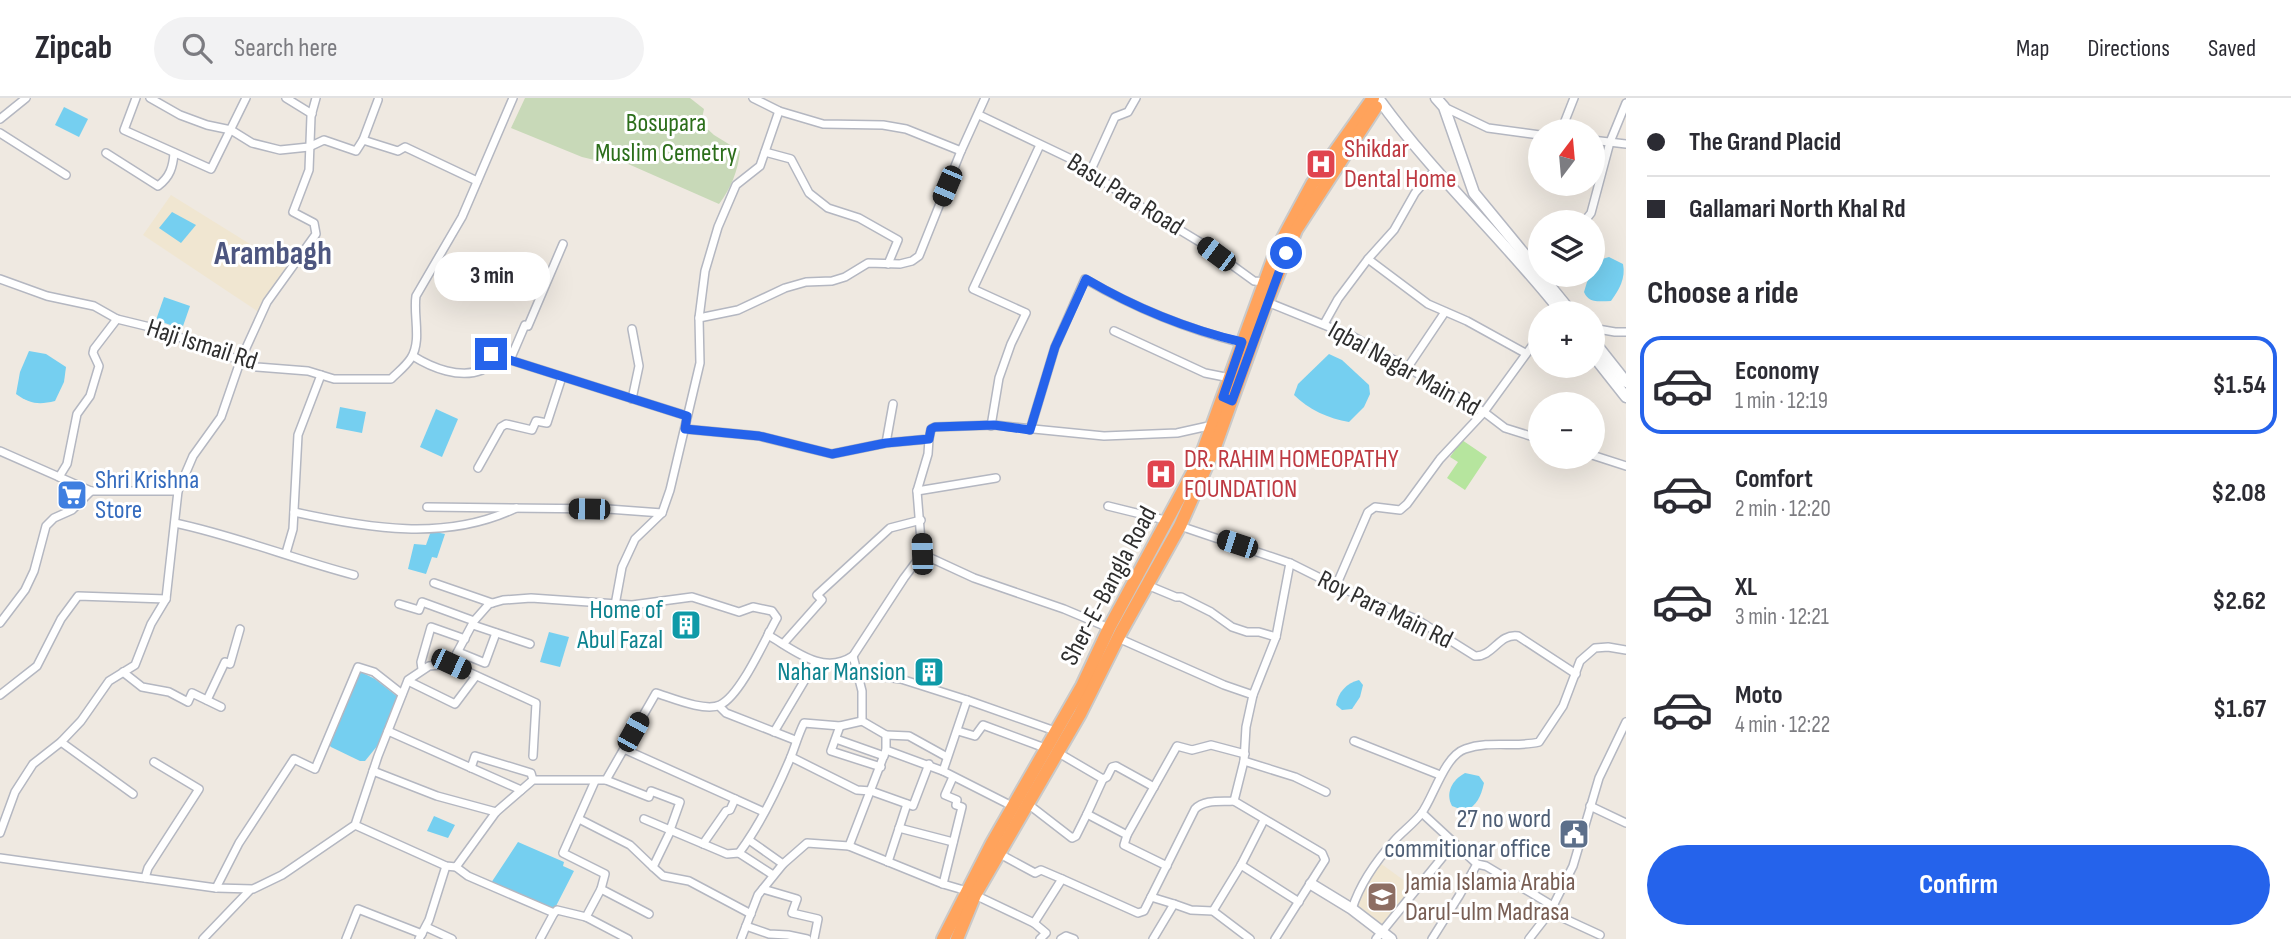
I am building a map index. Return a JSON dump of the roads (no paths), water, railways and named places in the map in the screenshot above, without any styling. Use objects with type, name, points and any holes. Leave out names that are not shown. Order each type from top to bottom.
[{"type":"highway","name":"Sher-E-Bangla Road","points":[[943,939],[1028,804],[1051,750],[1055,731],[1147,585],[1213,425],[1228,399],[1230,379],[1242,342],[1276,251],[1312,184],[1377,99]]},
{"type":"highway","name":"Sher-E-Bangla Road","points":[[957,939],[971,893],[1014,807],[1051,750],[1080,713],[1111,639],[1215,447],[1228,399],[1296,230],[1377,99]]},
{"type":"main road","points":[[1436,98],[1444,107],[1474,193],[1528,258]]},
{"type":"main road","points":[[1377,99],[1434,171],[1550,301]]},
{"type":"main road","points":[[1450,187],[1468,177]]},
{"type":"main road","points":[[1551,287],[1562,301]]},
{"type":"main road","points":[[1605,355],[1626,382]]},
{"type":"main road","points":[[1605,370],[1626,397]]},
{"type":"main road","points":[[1311,884],[1352,909],[1378,936],[1391,939]]},
{"type":"street","points":[[0,119],[26,98]]},
{"type":"street","points":[[136,98],[124,130],[211,169],[246,98]]},
{"type":"street","points":[[150,98],[180,115],[231,130],[252,143],[280,150],[309,147],[324,140],[356,151],[378,100]]},
{"type":"street","points":[[286,98],[312,114]]},
{"type":"street","points":[[0,833],[15,792],[33,764],[61,742],[81,721],[109,681],[135,665],[151,624],[166,599],[178,491],[193,456],[221,417],[241,359],[267,302],[316,234],[314,223],[293,212],[309,170],[312,114],[316,98]]},
{"type":"street","points":[[513,98],[462,217],[416,296],[414,309],[417,332],[413,356],[449,372],[471,374],[482,370],[491,354],[687,416]]},
{"type":"street","points":[[753,98],[779,111],[824,124],[883,125],[906,129],[961,150]]},
{"type":"street","points":[[699,318],[738,310],[785,288],[806,282],[832,281],[845,277],[868,263],[912,261],[919,256],[961,150],[985,98]]},
{"type":"street","points":[[1090,172],[1115,117],[1128,112],[1136,98]]},
{"type":"street","points":[[1566,119],[1574,98]]},
{"type":"street","points":[[1592,210],[1610,142],[1626,103]]},
{"type":"street","points":[[1444,107],[1488,128],[1528,133]]},
{"type":"street","points":[[615,605],[622,567],[635,539],[662,513],[670,490],[700,363],[699,318],[705,271],[718,227],[736,185],[761,166],[779,111]]},
{"type":"street","name":"Basu Para Road","points":[[979,115],[1071,159],[1135,203],[1203,244],[1254,281],[1266,282]]},
{"type":"street","points":[[0,133],[66,176]]},
{"type":"street","points":[[363,140],[398,151],[405,147],[477,181]]},
{"type":"street","points":[[1605,141],[1626,144]]},
{"type":"street","points":[[991,426],[999,378],[1026,313],[973,289],[1040,145]]},
{"type":"street","points":[[765,152],[791,159],[809,193],[828,208],[859,218],[898,240],[888,264]]},
{"type":"street","points":[[106,153],[158,186],[168,176],[174,153]]},
{"type":"street","points":[[1324,324],[1338,299],[1394,230],[1415,193],[1434,171]]},
{"type":"street","points":[[510,360],[525,325],[528,326],[563,244]]},
{"type":"street","points":[[1368,259],[1428,304],[1525,353]]},
{"type":"street","name":"Haji Ismail Rd","points":[[0,279],[47,296],[94,306],[117,319],[158,329],[257,366],[308,371],[334,379],[391,379],[413,356]]},
{"type":"street","points":[[1030,430],[1055,347],[1086,279],[1117,297],[1171,321],[1203,333],[1242,342]]},
{"type":"street","name":"Iqbal Nagar Main Rd","points":[[1267,303],[1354,337],[1483,412],[1505,428],[1528,435]]},
{"type":"street","points":[[1408,367],[1445,312]]},
{"type":"street","points":[[59,477],[66,464],[77,414],[90,396],[99,366],[94,349],[117,319]]},
{"type":"street","points":[[632,329],[639,366],[632,399]]},
{"type":"street","points":[[1605,330],[1626,332]]},
{"type":"street","points":[[1114,331],[1205,373],[1230,379]]},
{"type":"street","points":[[1336,586],[1368,512],[1375,507],[1400,510],[1407,504],[1440,459],[1483,412],[1528,349]]},
{"type":"street","points":[[286,553],[293,529],[298,435],[321,375]]},
{"type":"street","points":[[478,468],[501,427],[506,424],[532,430],[536,421],[547,423],[562,377]]},
{"type":"street","points":[[886,443],[893,404]]},
{"type":"street","points":[[769,632],[768,635],[815,663],[840,662],[853,656],[922,554],[917,491],[928,454],[931,429],[935,427],[991,426],[1104,436],[1177,433],[1213,425]]},
{"type":"street","points":[[685,429],[759,436],[832,454],[886,443],[929,439]]},
{"type":"street","points":[[0,451],[91,491],[178,491]]},
{"type":"street","points":[[1605,459],[1626,466]]},
{"type":"street","points":[[917,491],[996,478]]},
{"type":"street","points":[[0,623],[25,590],[47,526],[54,518],[72,510],[91,491]]},
{"type":"street","name":"Roy Para Main Rd","points":[[1108,506],[1174,524],[1290,563],[1336,586],[1416,619],[1475,656],[1485,655],[1506,637],[1518,636],[1576,674]]},
{"type":"street","points":[[427,507],[662,513]]},
{"type":"street","points":[[294,512],[348,524],[390,529],[437,529],[464,526],[516,508]]},
{"type":"street","points":[[783,644],[822,600],[817,595],[890,528],[921,520]]},
{"type":"street","points":[[175,523],[217,532],[242,542],[286,553],[315,565],[354,575]]},
{"type":"street","points":[[922,554],[1111,639],[1253,695]]},
{"type":"street","points":[[1234,802],[1253,695],[1276,636],[1290,563]]},
{"type":"street","points":[[434,583],[492,603]]},
{"type":"street","points":[[1147,585],[1211,611],[1232,627],[1276,636]]},
{"type":"street","points":[[0,695],[37,666],[61,619],[78,596],[166,599]]},
{"type":"street","points":[[451,664],[473,623],[492,603],[503,600],[531,598],[615,605],[648,604],[692,597],[739,612],[753,607],[772,611],[777,618],[736,692],[719,706],[697,706],[656,693],[606,780]]},
{"type":"street","points":[[399,604],[419,610],[422,602],[530,644]]},
{"type":"street","points":[[422,670],[421,662],[431,627],[465,639]]},
{"type":"street","points":[[207,700],[225,662],[230,664],[240,629]]},
{"type":"street","points":[[458,652],[485,663],[496,633]]},
{"type":"street","points":[[1352,909],[1368,874],[1394,841],[1422,813],[1440,775],[1461,749],[1485,744],[1528,745],[1539,742],[1563,706],[1580,661],[1595,648],[1626,650]]},
{"type":"street","points":[[853,656],[862,691],[862,721]]},
{"type":"street","points":[[774,732],[815,663]]},
{"type":"street","points":[[203,939],[250,890],[282,876],[355,825],[408,681],[429,666],[451,664],[536,703],[533,756]]},
{"type":"street","points":[[216,888],[239,843],[294,760],[315,769],[358,667],[374,672],[402,694]]},
{"type":"street","points":[[123,672],[142,687],[169,692],[188,702],[192,693],[221,707]]},
{"type":"street","points":[[859,674],[901,679],[1055,731]]},
{"type":"street","points":[[408,681],[455,704],[475,676]]},
{"type":"street","points":[[943,771],[967,700]]},
{"type":"street","points":[[719,706],[726,713],[795,740]]},
{"type":"street","points":[[739,853],[764,812],[804,723],[840,726],[862,721],[886,735],[909,736],[947,757]]},
{"type":"street","points":[[1529,939],[1551,909],[1573,866],[1599,778],[1626,722]]},
{"type":"street","points":[[958,731],[975,736],[983,725],[1051,750],[1104,779]]},
{"type":"street","points":[[840,726],[831,751],[881,767]]},
{"type":"street","points":[[388,731],[521,790]]},
{"type":"street","points":[[849,846],[886,753],[886,735]]},
{"type":"street","points":[[836,739],[929,764],[1014,807]]},
{"type":"street","points":[[1353,741],[1440,775]]},
{"type":"street","points":[[61,742],[134,794]]},
{"type":"street","points":[[1167,866],[1124,845],[1127,835],[1178,746],[1193,750],[1211,745],[1295,777],[1325,792]]},
{"type":"street","points":[[624,749],[764,812]]},
{"type":"street","points":[[471,768],[475,756],[531,773],[533,780]]},
{"type":"street","points":[[791,757],[857,790],[871,791],[913,806],[929,764]]},
{"type":"street","points":[[145,878],[148,867],[199,789],[154,762]]},
{"type":"street","points":[[1028,804],[1072,838],[1076,836],[1112,767],[1116,766],[1154,787]]},
{"type":"street","points":[[373,771],[437,796],[496,812]]},
{"type":"street","points":[[943,884],[962,807],[956,805],[957,800],[945,795],[953,777]]},
{"type":"street","points":[[456,867],[496,812],[533,780],[606,780],[649,797],[651,791],[680,802],[671,830],[653,867]]},
{"type":"street","points":[[586,917],[601,889],[605,874],[564,853],[595,781]]},
{"type":"street","points":[[703,844],[726,811],[730,810],[735,799]]},
{"type":"street","points":[[998,853],[1035,873],[1041,870],[1138,913],[1144,911],[1195,809],[1209,802],[1234,802],[1325,856],[1311,884],[1275,939]]},
{"type":"street","points":[[888,862],[907,804]]},
{"type":"street","points":[[1590,806],[1626,823]]},
{"type":"street","points":[[1422,813],[1477,864],[1486,866],[1551,909],[1600,935]]},
{"type":"street","points":[[1087,814],[1127,835]]},
{"type":"street","points":[[579,819],[630,845],[663,876],[689,881],[751,914]]},
{"type":"street","points":[[644,819],[727,854],[739,853],[773,875]]},
{"type":"street","points":[[1213,911],[1265,820]]},
{"type":"street","points":[[355,825],[446,866],[456,867],[468,876],[554,913]]},
{"type":"street","points":[[899,828],[953,842]]},
{"type":"street","points":[[748,840],[783,864]]},
{"type":"street","points":[[741,939],[763,889],[783,864],[807,843],[849,846],[971,893],[1034,923],[1046,933],[1040,939]]},
{"type":"street","points":[[1378,936],[1454,843]]},
{"type":"street","points":[[0,858],[216,888],[250,890]]},
{"type":"street","points":[[1432,939],[1477,864]]},
{"type":"street","points":[[1241,865],[1299,902]]},
{"type":"street","points":[[422,933],[446,866]]},
{"type":"street","points":[[1034,923],[1062,879]]},
{"type":"street","points":[[601,889],[649,914]]},
{"type":"street","points":[[763,889],[797,899],[792,913],[818,919],[814,939]]},
{"type":"street","points":[[1151,897],[1191,910],[1213,911],[1250,939]]},
{"type":"street","points":[[1153,939],[1174,904]]},
{"type":"street","points":[[346,939],[358,909],[422,933],[452,939]]},
{"type":"street","points":[[540,939],[557,910],[586,917],[628,939]]},
{"type":"street","points":[[746,926],[769,934],[807,939]]},
{"type":"street","points":[[1061,939],[1064,936],[1074,939]]},
{"type":"water","points":[[64,107],[88,119],[79,137],[55,125]]},
{"type":"water","points":[[172,212],[196,225],[181,243],[159,228]]},
{"type":"water","points":[[1609,257],[1623,264],[1621,284],[1611,301],[1592,300],[1584,292],[1586,287],[1605,287],[1605,258]]},
{"type":"water","points":[[164,297],[190,306],[182,329],[156,320]]},
{"type":"water","points":[[29,351],[46,354],[66,367],[64,382],[55,401],[35,403],[16,394],[20,372]]},
{"type":"water","points":[[1329,354],[1342,360],[1369,385],[1370,394],[1364,407],[1349,422],[1319,413],[1294,395],[1298,384]]},
{"type":"water","points":[[340,407],[366,412],[362,433],[336,428]]},
{"type":"water","points":[[436,409],[458,419],[442,457],[420,447]]},
{"type":"water","points":[[431,531],[445,534],[437,558],[432,557],[426,574],[408,569],[414,544],[426,545]]},
{"type":"water","points":[[549,632],[569,637],[560,667],[540,662]]},
{"type":"water","points":[[361,672],[398,697],[378,745],[365,761],[360,761],[327,743]]},
{"type":"water","points":[[1359,680],[1363,685],[1360,697],[1352,709],[1342,710],[1336,705],[1339,696],[1350,683]]},
{"type":"water","points":[[1465,773],[1479,776],[1484,783],[1478,800],[1465,811],[1452,806],[1449,796],[1453,783]]},
{"type":"water","points":[[434,816],[455,825],[448,838],[427,831]]},
{"type":"water","points":[[518,842],[564,862],[563,866],[574,871],[555,908],[491,883]]},
{"type":"place","name":"Shikdar Dental Home","points":[[1321,164]]},
{"type":"place","name":"DR. RAHIM HOMEOPATHY FOUNDATION","points":[[1161,474]]},
{"type":"place","name":"Shri Krishna Store","points":[[72,495]]},
{"type":"place","name":"Home of Abul Fazal","points":[[686,625]]},
{"type":"place","name":"Nahar Mansion","points":[[929,672]]},
{"type":"place","name":"27 no word commitionar office","points":[[1574,834]]},
{"type":"place","name":"Jamia Islamia Arabia Darul-ulm Madrasa","points":[[1382,897]]},
{"type":"district","name":"Arambagh","points":[[273,254]]},
{"type":"park label","name":"Bosupara Muslim Cemetry","points":[[666,138]]}]
